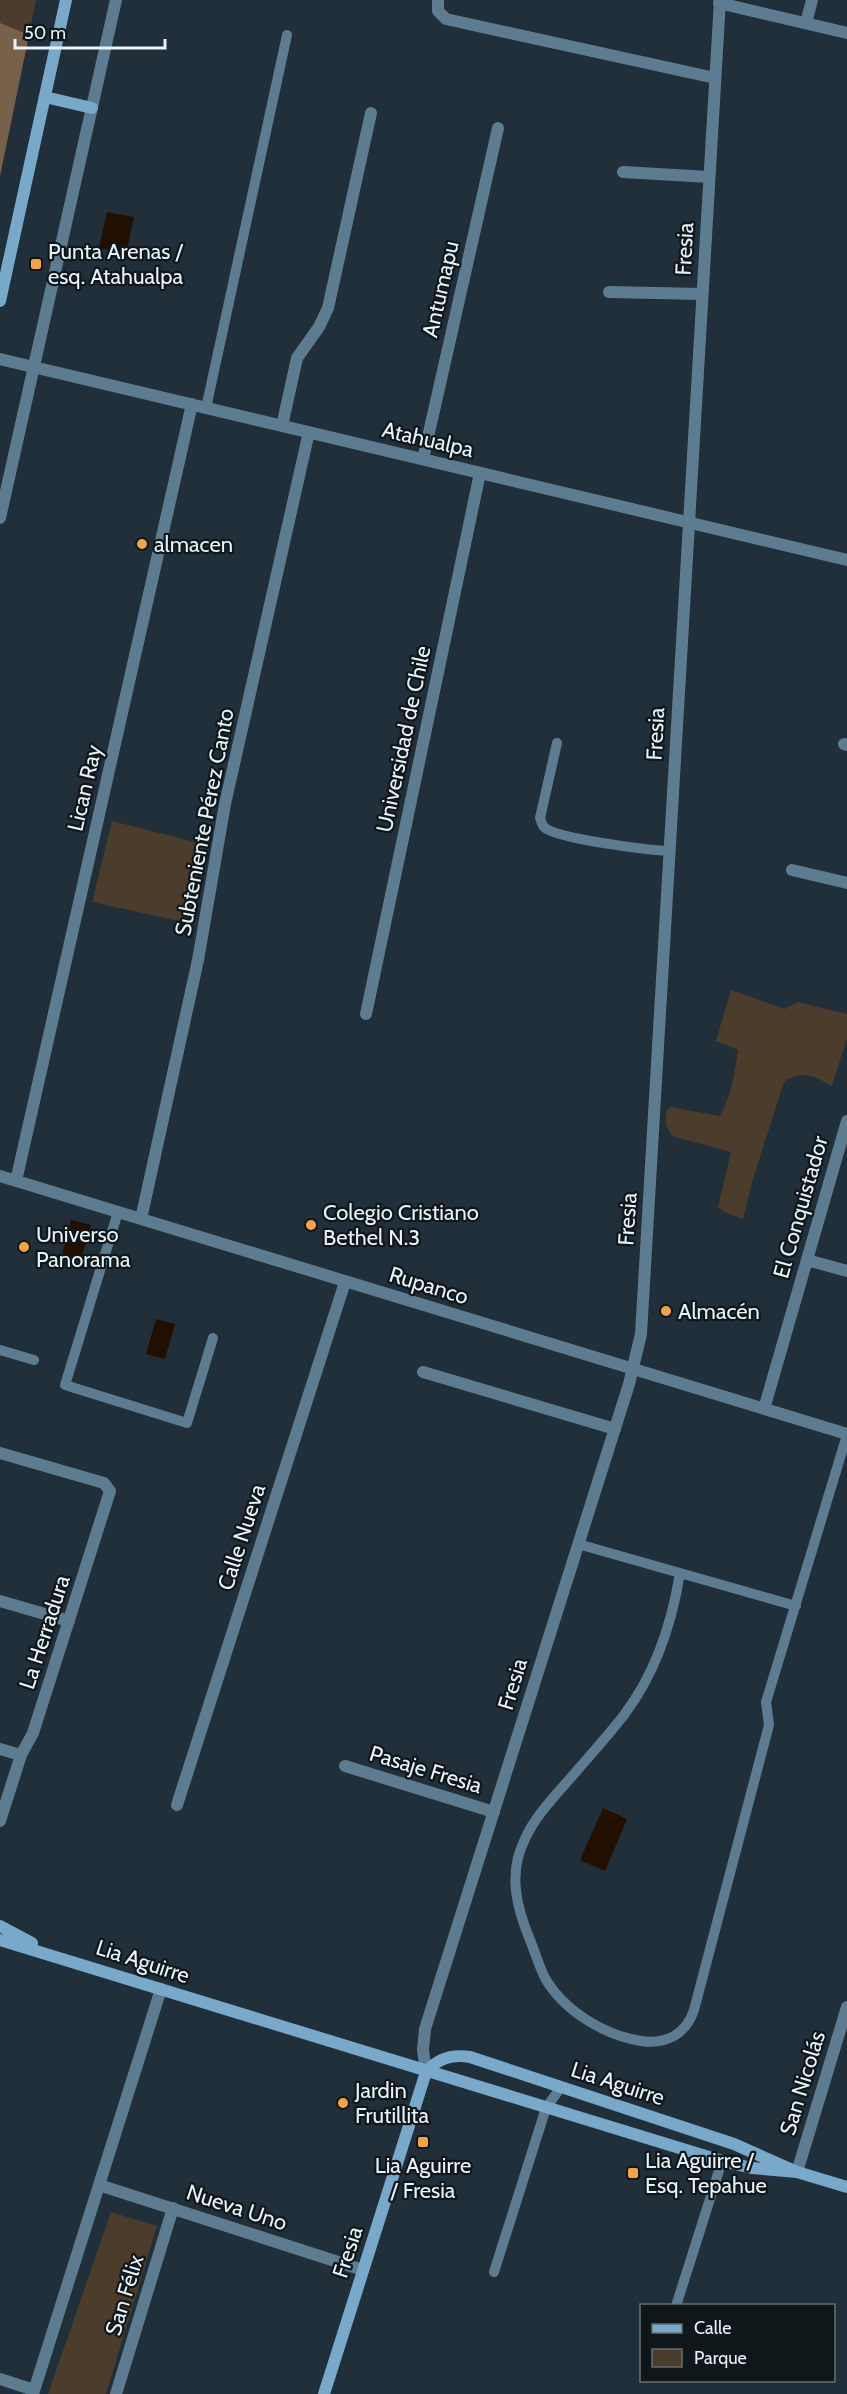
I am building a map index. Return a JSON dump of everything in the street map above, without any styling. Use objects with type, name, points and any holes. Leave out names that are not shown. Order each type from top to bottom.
[{"type":"main road","points":[[0,301],[66,0]]},
{"type":"main road","points":[[45,97],[92,108]]},
{"type":"main road","name":"Lia Aguirre","points":[[0,1926],[54,1955]]},
{"type":"main road","name":"Lia Aguirre","points":[[0,1940],[722,2161],[753,2168],[797,2172]]},
{"type":"main road","name":"Lia Aguirre","points":[[426,2072],[446,2057],[462,2056],[734,2144],[797,2172],[847,2187]]},
{"type":"main road","name":"Fresia","points":[[324,2394],[426,2072]]},
{"type":"street","points":[[0,518],[116,0]]},
{"type":"street","points":[[806,23],[812,0]]},
{"type":"street","points":[[720,2],[847,33]]},
{"type":"street","name":"Fresia","points":[[426,2072],[423,2050],[426,2029],[615,1429],[633,1370],[640,1334],[720,2]]},
{"type":"street","points":[[438,5],[446,19],[715,78]]},
{"type":"street","points":[[282,426],[297,358],[319,327],[328,308],[371,113]]},
{"type":"street","name":"Antumapu","points":[[423,459],[498,128]]},
{"type":"street","points":[[623,172],[709,177]]},
{"type":"street","points":[[609,292],[702,294]]},
{"type":"street","name":"Atahualpa","points":[[0,359],[847,560]]},
{"type":"street","name":"Lican Ray","points":[[16,1181],[192,405]]},
{"type":"street","name":"Subteniente Pérez Canto","points":[[141,1219],[208,912],[225,804],[309,432]]},
{"type":"street","name":"Universidad de Chile","points":[[366,1014],[480,473]]},
{"type":"street","points":[[792,870],[847,883]]},
{"type":"street","name":"El Conquistador","points":[[764,1409],[847,1121]]},
{"type":"street","name":"Rupanco","points":[[0,1176],[847,1435]]},
{"type":"street","points":[[807,1260],[847,1271]]},
{"type":"street","name":"Calle Nueva","points":[[177,1805],[345,1281]]},
{"type":"street","points":[[423,1372],[615,1429]]},
{"type":"street","name":"La Herradura","points":[[0,1453],[104,1483],[110,1488],[33,1733],[21,1755],[0,1821]]},
{"type":"street","points":[[0,1601],[69,1621]]},
{"type":"street","points":[[0,1749],[21,1755]]},
{"type":"street","name":"Pasaje Fresia","points":[[345,1766],[494,1812]]},
{"type":"street","points":[[0,2379],[33,2392],[161,1989]]},
{"type":"street","name":"San Nicolás","points":[[797,2172],[847,2007]]},
{"type":"street","name":"Nueva Uno","points":[[99,2185],[363,2270]]},
{"type":"street","name":"San Félix","points":[[116,2394],[173,2208]]},
{"type":"lane","points":[[207,408],[287,35]]},
{"type":"lane","points":[[557,743],[540,818],[544,827],[558,834],[650,850],[669,851]]},
{"type":"lane","points":[[118,1212],[64,1385],[187,1423],[213,1338]]},
{"type":"lane","points":[[0,1350],[34,1360]]},
{"type":"lane","points":[[680,1573],[665,1636],[640,1690],[624,1715],[533,1824],[518,1855],[515,1872],[519,1914],[545,1977],[555,1990],[581,2015],[605,2030],[628,2039],[651,2042],[669,2039],[678,2034],[691,2019],[769,1725],[766,1702],[847,1435]]},
{"type":"lane","points":[[578,1544],[796,1606]]},
{"type":"lane","points":[[494,2272],[546,2108],[561,2087]]},
{"type":"lane","points":[[677,2304],[722,2161]]},
{"type":"green space","points":[[0,0],[36,0],[0,176]]},
{"type":"green space","points":[[112,821],[203,844],[188,923],[92,902]]},
{"type":"green space","points":[[731,990],[785,1009],[798,1002],[847,1014],[847,1038],[832,1086],[808,1075],[797,1076],[784,1082],[753,1179],[743,1219],[724,1212],[718,1207],[731,1152],[672,1136],[666,1125],[666,1111],[670,1107],[720,1116],[724,1109],[732,1084],[738,1050],[716,1041]]},
{"type":"green space","points":[[111,2212],[157,2226],[106,2394],[48,2394]]},
{"type":"shaded area","points":[[0,23],[29,35],[0,176]]},
{"type":"shaded area","points":[[107,212],[134,217],[126,254],[99,248]]},
{"type":"shaded area","points":[[71,1220],[91,1225],[81,1260],[62,1255]]},
{"type":"shaded area","points":[[156,1319],[175,1324],[165,1359],[146,1354]]},
{"type":"shaded area","points":[[603,1808],[627,1819],[605,1871],[580,1860]]},
{"type":"place","name":"Punta Arenas / esq. Atahualpa","points":[[36,264]]},
{"type":"place","name":"almacen","points":[[142,544]]},
{"type":"place","name":"Colegio Cristiano Bethel N.3","points":[[311,1225]]},
{"type":"place","name":"Universo Panorama","points":[[24,1247]]},
{"type":"place","name":"Almacén","points":[[666,1311]]},
{"type":"place","name":"Jardin Frutillita","points":[[343,2103]]},
{"type":"place","name":"Lia Aguirre / Fresia","points":[[423,2142]]},
{"type":"place","name":"Lia Aguirre / Esq. Tepahue","points":[[633,2173]]}]
